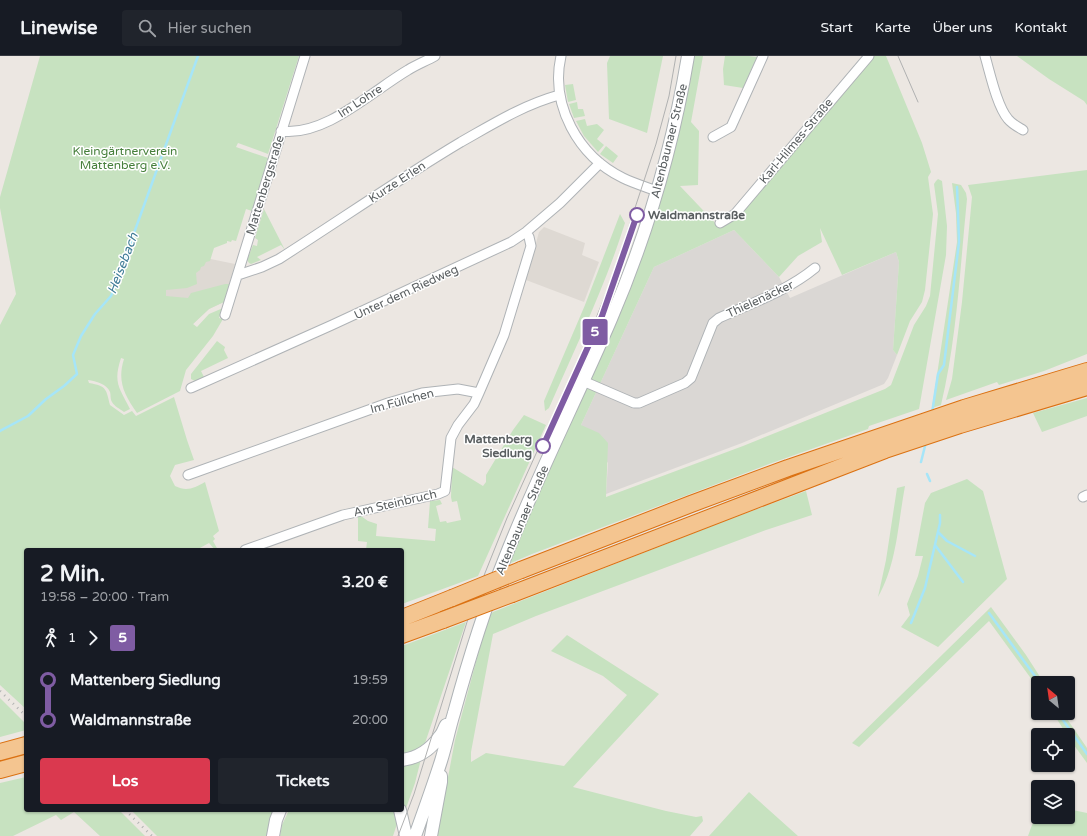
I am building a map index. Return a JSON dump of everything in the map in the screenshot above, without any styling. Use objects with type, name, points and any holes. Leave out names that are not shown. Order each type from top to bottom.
[{"type":"highway","points":[[404,634],[512,594],[885,443],[964,408],[1087,371]]},
{"type":"highway","points":[[404,617],[691,504],[885,443],[960,425],[1087,387]]},
{"type":"highway","points":[[2,752],[24,746]]},
{"type":"highway","points":[[0,770],[23,764]]},
{"type":"main road","name":"Altenbaunaer Straße","points":[[441,761],[474,645],[502,563],[537,481],[610,320],[628,276],[657,191],[676,122],[688,56]]},
{"type":"main road","points":[[404,760],[414,758],[428,749],[439,738],[444,727],[453,716]]},
{"type":"main road","points":[[415,836],[441,761]]},
{"type":"main road","points":[[431,836],[441,782],[441,761]]},
{"type":"main road","points":[[273,836],[279,812]]},
{"type":"main road","points":[[400,812],[406,836]]},
{"type":"street","name":"Mattenbergstraße","points":[[225,315],[305,56]]},
{"type":"street","name":"Im Lohre","points":[[281,131],[287,132],[306,130],[331,121],[408,70],[435,56]]},
{"type":"street","points":[[561,56],[558,79],[559,95],[570,127],[580,142],[600,163],[623,178],[657,191]]},
{"type":"street","points":[[713,136],[731,127],[762,56]]},
{"type":"street","name":"Karl-Hilmes-Straße","points":[[720,223],[735,214],[869,56]]},
{"type":"street","points":[[985,56],[1004,114],[1014,124],[1023,130]]},
{"type":"street","name":"Kurze Erlen","points":[[238,275],[262,267],[279,259],[438,156],[511,113],[559,95]]},
{"type":"street","name":"Unter dem Riedweg","points":[[191,388],[495,250],[526,232],[580,185],[600,163]]},
{"type":"street","points":[[479,393],[504,335],[529,253],[531,246],[526,232]]},
{"type":"street","name":"Thielenäcker","points":[[583,381],[634,403],[639,403],[685,383],[691,378],[713,323],[719,318],[791,284],[814,268]]},
{"type":"street","name":"Im Füllchen","points":[[188,475],[388,402],[422,393],[458,389],[479,393]]},
{"type":"street","name":"Am Steinbruch","points":[[251,548],[343,515],[438,494],[445,491],[451,438],[458,425],[474,404],[479,393]]},
{"type":"shaded area","points":[[544,227],[585,243],[582,255],[599,262],[584,302],[526,280],[539,232]]},
{"type":"shaded area","points":[[734,230],[779,277],[790,298],[896,252],[899,262],[893,350],[897,355],[888,378],[884,384],[742,443],[606,494],[608,463],[581,425],[654,267]]},
{"type":"shaded area","points":[[201,257],[235,264],[224,302],[209,309],[193,324],[141,316],[141,258]]},
{"type":"green space","name":"Kleingärtnerverein Mattenberg e.V.","points":[[40,56],[299,56],[268,154],[238,143],[236,147],[268,158],[252,211],[246,209],[236,241],[227,241],[227,243],[214,248],[210,261],[206,262],[204,266],[201,267],[196,273],[197,284],[187,288],[166,290],[166,296],[188,298],[191,293],[229,284],[224,302],[209,309],[193,324],[197,327],[209,314],[223,308],[219,318],[223,319],[213,336],[186,370],[180,391],[137,413],[128,400],[123,387],[121,374],[124,359],[121,358],[117,373],[118,385],[130,409],[124,412],[111,400],[109,389],[98,382],[88,380],[89,383],[99,385],[105,389],[110,405],[124,415],[132,411],[136,416],[174,397],[194,460],[175,465],[170,476],[175,486],[183,489],[194,487],[205,482],[219,531],[213,536],[215,539],[213,541],[217,548],[213,548],[209,543],[200,548],[24,548],[24,707],[0,685],[0,325],[16,294],[0,208],[0,197]]},
{"type":"green space","points":[[610,56],[663,56],[647,133],[609,119],[607,63]]},
{"type":"green space","points":[[694,56],[703,56],[691,122],[699,131],[698,185],[680,186],[719,227],[872,56],[886,56],[922,143],[931,172],[928,177],[933,214],[925,290],[922,302],[910,321],[897,355],[893,350],[899,262],[896,252],[842,275],[820,228],[822,242],[798,256],[779,277],[734,230],[654,267],[581,425],[599,433],[608,443],[606,497],[743,446],[885,389],[891,385],[914,325],[926,306],[930,296],[938,214],[934,184],[938,179],[942,181],[947,226],[946,255],[919,409],[869,426],[868,429],[769,464],[506,565],[574,412],[682,114],[690,83]]},
{"type":"green space","points":[[725,56],[757,57],[743,88],[724,85],[723,69]]},
{"type":"green space","points":[[1017,56],[1087,56],[1087,105],[1084,101],[1049,79]]},
{"type":"green space","points":[[573,84],[576,100],[568,102],[565,85]]},
{"type":"green space","points":[[577,102],[578,109],[583,109],[585,116],[574,118],[569,104]]},
{"type":"green space","points":[[585,119],[587,126],[597,124],[604,130],[597,139],[604,145],[598,152],[584,136],[576,121]]},
{"type":"green space","points":[[606,146],[618,156],[613,163],[600,154]]},
{"type":"green space","points":[[1087,170],[1087,354],[1044,371],[999,385],[997,382],[946,400],[952,379],[962,302],[972,197],[968,185]]},
{"type":"green space","points":[[952,183],[961,185],[966,193],[967,199],[951,354],[941,405],[932,408],[957,242],[956,213]]},
{"type":"green space","points":[[264,209],[285,250],[281,245],[257,257],[261,260],[251,264],[247,260],[253,245],[257,246],[258,240],[255,238]]},
{"type":"green space","points":[[620,214],[625,223],[617,247],[590,316],[549,408],[545,411],[544,401],[585,305]]},
{"type":"green space","points":[[217,341],[225,347],[224,350],[228,358],[201,371],[204,377],[195,381],[191,379],[191,374]]},
{"type":"green space","points":[[1087,398],[1087,416],[1042,432],[1033,413]]},
{"type":"green space","points":[[524,415],[546,425],[478,576],[404,603],[404,548],[366,548],[367,542],[358,541],[358,516],[377,524],[376,536],[435,541],[436,529],[428,528],[430,501],[440,500],[442,504],[436,506],[440,522],[446,521],[447,523],[461,520],[457,501],[452,502],[451,497],[452,467],[483,486],[486,482],[486,475],[513,430]]},
{"type":"green space","points":[[967,479],[983,491],[1007,579],[938,647],[901,627],[910,615],[907,604],[918,576],[923,556],[915,556],[925,503],[931,493]]},
{"type":"green space","points":[[905,486],[893,557],[878,597],[886,560],[897,488]]},
{"type":"green space","points":[[806,491],[812,515],[766,530],[536,616],[493,634],[471,752],[471,762],[486,753],[564,766],[627,695],[603,676],[551,651],[567,635],[659,694],[573,787],[666,811],[696,817],[702,816],[703,821],[690,836],[437,836],[455,740],[488,617],[493,612],[722,522]]},
{"type":"green space","points":[[991,607],[1040,676],[1031,676],[1031,678],[989,621],[859,747],[852,743]]},
{"type":"green space","points":[[466,622],[424,746],[420,751],[404,755],[404,645]]},
{"type":"green space","points":[[0,698],[24,722],[24,731],[0,737]]},
{"type":"green space","points":[[1057,720],[1068,720],[1073,728],[1063,728]]},
{"type":"green space","points":[[1075,730],[1087,748],[1087,763],[1075,747]]},
{"type":"green space","points":[[421,759],[415,783],[405,811],[404,808],[404,763]]},
{"type":"green space","points":[[24,777],[24,812],[74,812],[61,820],[56,815],[13,836],[0,836],[0,783]]},
{"type":"green space","points":[[749,792],[798,836],[709,836]]},
{"type":"green space","points":[[1075,810],[1087,813],[1087,836],[1028,836],[1032,825],[1075,824]]},
{"type":"green space","points":[[74,812],[121,812],[145,836],[100,836]]},
{"type":"green space","points":[[133,812],[274,812],[268,836],[157,836]]},
{"type":"green space","points":[[288,812],[397,812],[399,818],[393,836],[280,836],[282,825]]},
{"type":"waterway","name":"Heisebach","points":[[0,431],[28,416],[77,374],[73,355],[81,336],[95,314],[111,296],[121,273],[198,56]]},
{"type":"waterway","points":[[932,413],[938,374],[944,365],[959,242],[957,187]]},
{"type":"waterway","points":[[921,462],[926,442]]},
{"type":"waterway","points":[[927,474],[930,481]]},
{"type":"waterway","points":[[911,623],[925,588],[940,523],[940,515]]},
{"type":"waterway","points":[[938,532],[947,541],[975,556]]},
{"type":"waterway","points":[[935,545],[963,582]]},
{"type":"waterway","points":[[989,613],[1035,676]]},
{"type":"waterway","points":[[1063,720],[1087,754]]},
{"type":"tram line","points":[[398,836],[414,794],[467,622],[485,573],[507,518],[586,343],[611,281],[656,144],[669,96],[676,56]]},
{"type":"tram line","points":[[898,56],[918,102]]},
{"type":"tram line","name":"5","points":[[543,446],[602,316],[637,215]]},
{"type":"railway","points":[[0,691],[24,714]]},
{"type":"railway","points":[[127,812],[152,836]]},
{"type":"place","name":"Waldmannstraße","points":[[637,215]]},
{"type":"place","name":"Mattenberg Siedlung","points":[[543,446]]}]
